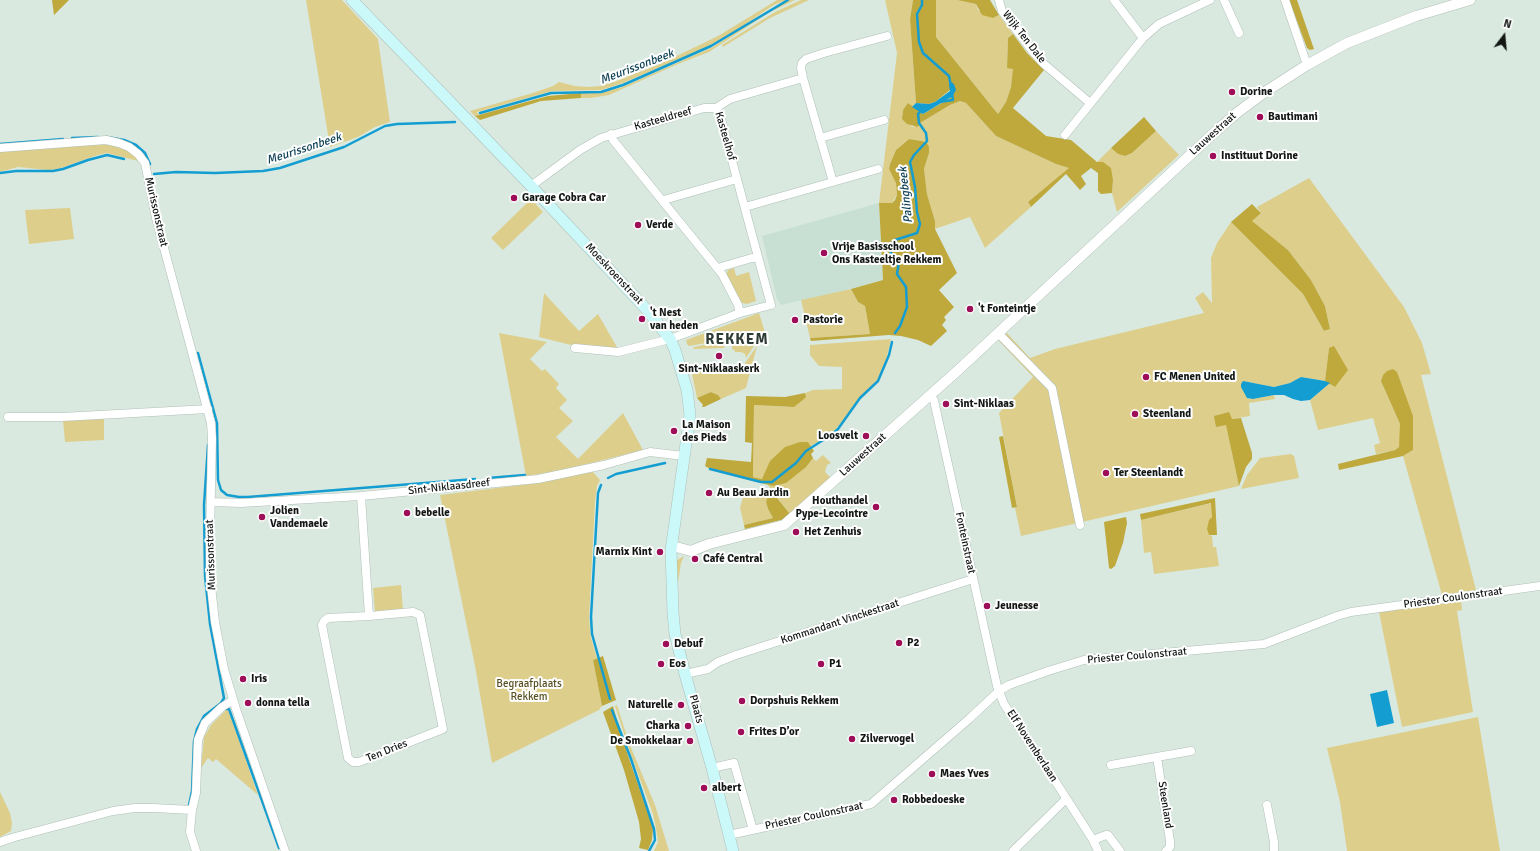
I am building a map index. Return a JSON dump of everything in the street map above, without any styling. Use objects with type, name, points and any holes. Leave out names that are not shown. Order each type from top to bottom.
[{"type":"main road","name":"Moeskroenstraat","points":[[352,0],[531,186],[672,338],[688,390],[690,416],[674,549],[673,612],[675,634],[685,674]]},
{"type":"main road","name":"Plaats","points":[[685,674],[712,768],[729,835]]},
{"type":"main road","points":[[729,835],[733,851]]},
{"type":"street","name":"Wijk Ten Dale","points":[[999,0],[1002,11],[1034,53],[1044,64],[1090,103]]},
{"type":"street","points":[[1114,0],[1142,38]]},
{"type":"street","points":[[1065,135],[1142,38],[1159,24],[1210,0]]},
{"type":"street","points":[[1224,0],[1239,33]]},
{"type":"street","points":[[1285,0],[1308,65]]},
{"type":"street","name":"Lauwestraat","points":[[674,549],[680,543],[709,544],[784,525],[998,333],[1216,131],[1265,92],[1347,43],[1390,25],[1470,0]]},
{"type":"street","points":[[833,182],[803,78],[801,68],[802,63],[806,60],[887,36]]},
{"type":"street","name":"Kasteelhof","points":[[758,258],[758,252],[721,119],[716,108],[730,99],[803,78]]},
{"type":"street","name":"Kasteeldreef","points":[[531,186],[592,142],[611,134],[704,108],[716,108]]},
{"type":"street","points":[[820,138],[884,120]]},
{"type":"street","points":[[611,134],[613,140],[718,269],[738,305],[740,313]]},
{"type":"street","name":"Murissonstraat","points":[[0,148],[106,140],[129,147],[145,163],[156,218],[208,409],[212,438],[210,576],[215,622],[224,669],[233,700],[285,851]]},
{"type":"street","points":[[745,207],[878,169]]},
{"type":"street","points":[[663,202],[667,199],[737,179]]},
{"type":"street","points":[[575,348],[618,352],[672,338],[740,313],[771,305],[758,258],[752,258],[718,269]]},
{"type":"street","points":[[998,333],[1052,388],[1080,525]]},
{"type":"street","name":"Fonteinstraat","points":[[929,395],[934,400],[993,674],[999,691]]},
{"type":"street","points":[[8,416],[62,417],[208,409]]},
{"type":"street","name":"Sint-Niklaasdreef","points":[[211,502],[241,503],[360,496],[538,479],[604,465],[650,452],[684,456]]},
{"type":"street","points":[[360,496],[369,616]]},
{"type":"street","name":"Kommandant Vinckestraat","points":[[685,674],[708,669],[718,662],[736,655],[973,579]]},
{"type":"street","name":"Priester Coulonstraat","points":[[729,835],[871,804],[964,724],[999,691],[1016,683],[1084,660],[1264,644],[1351,612],[1540,586]]},
{"type":"street","name":"Ten Dries","points":[[413,612],[420,615],[443,729],[359,762],[353,762],[348,758],[322,625],[328,618],[369,616],[413,612]]},
{"type":"street","name":"Elf Novemberlaan","points":[[999,691],[1004,704],[1093,840]]},
{"type":"street","points":[[196,851],[190,832],[192,810],[196,793],[198,740],[201,730],[210,718],[222,707],[233,700]]},
{"type":"street","points":[[1111,765],[1191,751]]},
{"type":"street","name":"Steenland","points":[[1157,757],[1170,840],[1170,847],[1166,851]]},
{"type":"street","points":[[712,768],[734,763],[753,830]]},
{"type":"street","points":[[1013,851],[1066,799]]},
{"type":"street","points":[[1268,805],[1274,851]]},
{"type":"street","points":[[0,842],[113,811],[135,808],[192,810]]},
{"type":"street","points":[[1098,851],[1093,840],[1106,834],[1120,851]]},
{"type":"shaded area","points":[[52,0],[69,0],[54,15]]},
{"type":"shaded area","points":[[913,0],[936,0],[936,37],[998,114],[1006,102],[1011,87],[1013,69],[1007,68],[1008,38],[1013,34],[1027,53],[1044,70],[1013,108],[1046,136],[1071,140],[1097,162],[1103,162],[1111,168],[1113,180],[1112,193],[1101,194],[1098,191],[1098,173],[1091,168],[1081,176],[1086,184],[1080,190],[1066,174],[1031,207],[1028,202],[1069,168],[1056,164],[996,136],[966,103],[960,101],[950,105],[920,123],[918,127],[907,124],[902,119],[903,110],[908,103],[923,114],[952,97],[950,90],[935,102],[929,104],[916,103],[910,19]]},
{"type":"shaded area","points":[[957,0],[990,0],[999,15],[993,18],[982,15],[976,4]]},
{"type":"shaded area","points":[[1289,0],[1297,0],[1314,49],[1310,50],[1307,48]]},
{"type":"shaded area","points":[[581,93],[581,98],[541,101],[480,120],[475,116],[548,96]]},
{"type":"shaded area","points":[[1144,117],[1156,131],[1132,153],[1125,156],[1118,154],[1111,148]]},
{"type":"shaded area","points":[[909,139],[927,143],[929,147],[929,153],[924,169],[927,194],[935,221],[935,229],[957,273],[939,290],[954,307],[944,317],[946,320],[942,325],[947,331],[931,346],[918,340],[889,335],[811,341],[810,338],[870,334],[865,306],[858,302],[851,289],[883,280],[879,203],[892,203],[895,200],[897,195],[896,183],[889,169],[890,164],[896,150]]},
{"type":"shaded area","name":"Vrije Basisschool Ons Kasteeltje Rekkem","points":[[879,203],[883,280],[781,305],[777,299],[762,236]]},
{"type":"shaded area","points":[[1252,204],[1261,213],[1252,221],[1288,250],[1311,280],[1325,306],[1330,329],[1324,331],[1303,294],[1231,222]]},
{"type":"shaded area","points":[[1334,346],[1348,370],[1335,387],[1325,381],[1329,348]]},
{"type":"shaded area","points":[[1393,369],[1397,372],[1413,416],[1413,450],[1403,456],[1339,470],[1338,464],[1395,450],[1399,447],[1400,424],[1381,381],[1383,375],[1387,371]]},
{"type":"shaded area","points":[[711,392],[718,395],[721,399],[702,407],[703,405],[697,398]]},
{"type":"shaded area","points":[[805,393],[806,397],[794,407],[754,405],[753,477],[762,479],[770,461],[785,447],[800,442],[808,442],[814,451],[811,454],[813,458],[806,467],[786,483],[773,486],[710,469],[705,466],[707,458],[751,462],[752,443],[745,442],[746,396],[785,397]]},
{"type":"shaded area","points":[[1229,412],[1232,419],[1241,418],[1252,453],[1252,459],[1246,467],[1239,486],[1226,425],[1216,427],[1214,416]]},
{"type":"shaded area","points":[[1003,436],[1017,507],[1012,508],[999,437]]},
{"type":"shaded area","points":[[770,489],[790,514],[785,519],[745,529],[744,525],[773,518],[766,502]]},
{"type":"shaded area","points":[[1215,498],[1217,535],[1209,535],[1207,529],[1209,520],[1212,517],[1211,503],[1141,520],[1140,514]]},
{"type":"shaded area","points":[[1126,517],[1127,523],[1123,543],[1115,566],[1111,569],[1109,568],[1104,522]]},
{"type":"shaded area","points":[[603,656],[616,700],[602,706],[593,660]]},
{"type":"shaded area","points":[[613,706],[623,741],[653,828],[652,840],[648,850],[639,848],[641,839],[639,822],[624,770],[603,712]]},
{"type":"green space","points":[[306,0],[342,0],[378,39],[390,122],[375,127],[358,137],[330,147]]},
{"type":"green space","points":[[777,0],[786,0],[774,5],[732,33],[703,49],[623,83],[601,90],[552,91],[477,112],[479,115],[475,116],[470,111],[533,93],[553,86],[559,82],[575,86],[588,87],[600,86],[614,82],[660,64],[718,36]]},
{"type":"green space","points":[[790,0],[795,0],[768,13],[709,52],[678,64],[609,95],[581,98],[581,93],[601,92],[620,88],[711,48],[774,8]]},
{"type":"green space","points":[[801,0],[809,0],[770,18],[723,47],[722,45],[775,12]]},
{"type":"green space","points":[[885,0],[913,0],[910,19],[916,103],[912,107],[908,104],[903,110],[902,119],[913,127],[950,105],[960,101],[966,103],[996,136],[1056,164],[1070,168],[1028,202],[1031,207],[985,248],[970,217],[935,229],[935,221],[927,194],[924,169],[929,153],[927,143],[909,139],[896,150],[889,169],[896,182],[897,195],[892,203],[879,203],[897,53]]},
{"type":"green space","points":[[936,0],[957,0],[976,4],[978,10],[993,18],[999,15],[1013,34],[1008,38],[1007,68],[1014,68],[1011,87],[1006,102],[998,114],[936,37]]},
{"type":"green space","points":[[1156,131],[1179,155],[1117,212],[1112,193],[1113,180],[1097,162],[1111,148],[1118,154],[1125,156],[1132,153]]},
{"type":"green space","points":[[98,143],[119,147],[132,153],[138,161],[107,153],[58,169],[48,170],[18,167],[0,172],[0,152]]},
{"type":"green space","points":[[1309,178],[1404,307],[1422,343],[1431,374],[1421,375],[1476,590],[1442,595],[1403,456],[1413,450],[1381,381],[1400,424],[1399,447],[1395,450],[1376,454],[1374,445],[1380,443],[1373,418],[1318,430],[1310,400],[1330,383],[1334,387],[1329,348],[1325,381],[1301,377],[1290,383],[1274,387],[1243,381],[1247,398],[1253,399],[1274,395],[1275,399],[1249,403],[1250,416],[1232,419],[1226,424],[1239,486],[1021,536],[999,413],[1033,377],[999,341],[1007,333],[1030,358],[1055,349],[1204,313],[1195,298],[1203,292],[1212,303],[1211,258],[1217,243],[1231,222],[1303,294],[1324,331],[1330,329],[1325,306],[1311,280],[1288,250],[1251,221],[1261,213],[1257,207]]},
{"type":"green space","points":[[531,199],[543,212],[503,250],[491,238]]},
{"type":"green space","points":[[70,208],[74,239],[29,244],[25,210]]},
{"type":"green space","points":[[734,268],[736,276],[749,272],[756,301],[747,304],[742,303],[726,275],[728,270]]},
{"type":"green space","points":[[851,289],[858,302],[865,306],[870,334],[810,338],[801,300]]},
{"type":"green space","points":[[544,293],[579,331],[598,314],[618,349],[571,345],[539,337]]},
{"type":"green space","points":[[759,313],[767,339],[730,339],[689,346],[687,344],[686,340]]},
{"type":"green space","points":[[499,333],[547,342],[530,359],[542,371],[545,369],[559,384],[556,388],[567,400],[559,408],[573,421],[556,437],[578,459],[623,413],[643,450],[559,471],[526,476]]},
{"type":"green space","points":[[891,339],[886,360],[878,379],[859,398],[832,433],[811,446],[807,442],[800,442],[762,479],[753,477],[754,405],[790,407],[806,397],[805,393],[813,390],[842,389],[842,367],[819,366],[810,355],[810,345]]},
{"type":"green space","points":[[722,341],[756,343],[746,358],[745,354],[735,352],[734,349],[732,350],[732,344],[724,345],[724,348],[693,349],[694,347]]},
{"type":"green space","points":[[757,346],[746,388],[721,399],[718,395],[711,392],[697,398],[691,369],[694,366],[711,366],[711,370],[717,370],[717,365],[725,365],[725,368],[733,368],[733,371],[745,370],[745,363]]},
{"type":"green space","points":[[104,419],[104,440],[65,442],[63,420]]},
{"type":"green space","points":[[1291,454],[1294,456],[1299,478],[1241,489],[1247,475],[1260,458]]},
{"type":"green space","points":[[823,455],[831,463],[827,465],[825,472],[831,478],[790,514],[767,484],[773,486],[811,461],[813,458],[816,461]]},
{"type":"green space","name":"Begraafplaats Rekkem","points":[[593,472],[600,480],[597,486],[595,502],[589,618],[591,638],[597,658],[593,660],[602,706],[599,710],[492,763],[475,666],[440,495],[529,484]]},
{"type":"green space","points":[[744,493],[768,495],[766,502],[773,518],[744,525],[740,508]]},
{"type":"green space","points":[[1212,503],[1212,517],[1208,525],[1209,535],[1212,536],[1213,547],[1216,547],[1219,566],[1154,574],[1151,552],[1144,553],[1141,520]]},
{"type":"green space","points":[[684,556],[681,563],[677,589],[677,560]]},
{"type":"green space","points":[[401,585],[403,610],[375,612],[373,588]]},
{"type":"green space","points":[[1461,601],[1462,610],[1457,611],[1473,712],[1402,727],[1379,612]]},
{"type":"green space","points":[[617,705],[629,743],[655,805],[669,851],[654,851],[658,842],[653,814],[631,755],[615,706]]},
{"type":"green space","points":[[227,709],[258,795],[216,759],[213,762],[208,758],[201,768],[204,737],[211,725]]},
{"type":"green space","points":[[1478,717],[1500,851],[1347,851],[1340,802],[1327,748]]},
{"type":"green space","points":[[0,792],[10,813],[12,823],[11,831],[0,837]]},
{"type":"water","points":[[951,82],[954,84],[956,90],[952,97],[923,114],[912,107],[916,103],[929,104],[935,102],[950,91],[949,85]]},
{"type":"water","points":[[1301,377],[1330,383],[1310,400],[1301,401],[1284,395],[1274,395],[1253,399],[1247,398],[1241,387],[1243,381],[1274,387],[1290,383]]},
{"type":"water","points":[[1387,690],[1394,723],[1377,727],[1370,694]]},
{"type":"waterway","name":"Meurissonbeek","points":[[480,113],[551,93],[601,92],[623,85],[711,46],[788,0]]},
{"type":"waterway","name":"Palingbeek","points":[[922,0],[922,5],[917,14],[919,42],[923,53],[949,76],[951,87]]},
{"type":"waterway","name":"Palingbeek","points":[[939,102],[953,100],[952,94]]},
{"type":"waterway","name":"Palingbeek","points":[[895,333],[900,326],[907,307],[906,287],[897,274],[899,262],[891,253],[888,246],[895,240],[917,233],[920,224],[910,162],[914,155],[927,141],[926,133],[919,123],[918,114],[922,110]]},
{"type":"waterway","name":"Meurissonbeek","points":[[154,174],[176,172],[215,173],[263,171],[280,168],[344,147],[385,126],[397,124],[455,122]]},
{"type":"waterway","points":[[72,138],[98,137]]},
{"type":"waterway","points":[[107,137],[124,140],[136,145],[145,153],[150,164]]},
{"type":"waterway","points":[[0,144],[63,139]]},
{"type":"waterway","points":[[0,173],[16,171],[53,171],[107,155],[124,159]]},
{"type":"waterway","points":[[710,469],[761,482],[772,482],[796,463],[806,451],[838,429],[860,398],[878,381],[889,355],[892,342]]},
{"type":"waterway","points":[[198,353],[217,423],[218,480],[221,490],[227,495],[248,497],[475,479]]},
{"type":"waterway","points":[[189,805],[192,791],[194,741],[197,729],[204,716],[221,703],[224,698],[210,624],[205,576],[204,505],[208,445]]},
{"type":"waterway","points":[[608,478],[616,474],[665,463]]},
{"type":"waterway","points":[[488,478],[525,475]]},
{"type":"waterway","points":[[601,485],[598,493],[591,617],[592,634],[610,699]]},
{"type":"waterway","points":[[226,709],[229,709],[279,848]]},
{"type":"waterway","points":[[612,710],[631,759],[654,829],[655,840],[649,851]]},
{"type":"place","name":"Dorine","points":[[1232,92]]},
{"type":"place","name":"Bautimani","points":[[1260,117]]},
{"type":"place","name":"Instituut Dorine","points":[[1213,156]]},
{"type":"place","name":"Garage Cobra Car","points":[[514,198]]},
{"type":"place","name":"Verde","points":[[638,225]]},
{"type":"place","name":"Vrije Basisschool Ons Kasteeltje Rekkem","points":[[824,253]]},
{"type":"place","name":"'t Fonteintje","points":[[970,309]]},
{"type":"place","name":"'t Nest van heden","points":[[642,319]]},
{"type":"place","name":"Pastorie","points":[[795,320]]},
{"type":"place","name":"Sint-Niklaaskerk","points":[[719,356]]},
{"type":"place","name":"FC Menen United","points":[[1146,377]]},
{"type":"place","name":"Sint-Niklaas","points":[[946,404]]},
{"type":"place","name":"Steenland","points":[[1135,414]]},
{"type":"place","name":"La Maison des Pieds","points":[[674,431]]},
{"type":"place","name":"Loosvelt","points":[[866,436]]},
{"type":"place","name":"Ter Steenlandt","points":[[1106,473]]},
{"type":"place","name":"Au Beau Jardin","points":[[709,493]]},
{"type":"place","name":"Houthandel Pype-Lecointre","points":[[876,507]]},
{"type":"place","name":"bebelle","points":[[407,513]]},
{"type":"place","name":"Jolien Vandemaele","points":[[262,517]]},
{"type":"place","name":"Het Zenhuis","points":[[796,532]]},
{"type":"place","name":"Marnix Kint","points":[[660,552]]},
{"type":"place","name":"Café Central","points":[[695,559]]},
{"type":"place","name":"Jeunesse","points":[[987,606]]},
{"type":"place","name":"P2","points":[[899,643]]},
{"type":"place","name":"Debuf","points":[[666,644]]},
{"type":"place","name":"Eos","points":[[661,664]]},
{"type":"place","name":"P1","points":[[821,664]]},
{"type":"place","name":"Iris","points":[[243,679]]},
{"type":"place","name":"Dorpshuis Rekkem","points":[[742,701]]},
{"type":"place","name":"donna tella","points":[[248,703]]},
{"type":"place","name":"Naturelle","points":[[681,705]]},
{"type":"place","name":"Charka","points":[[688,726]]},
{"type":"place","name":"Frites D’or","points":[[741,732]]},
{"type":"place","name":"Zilvervogel","points":[[852,739]]},
{"type":"place","name":"De Smokkelaar","points":[[690,741]]},
{"type":"place","name":"Maes Yves","points":[[932,774]]},
{"type":"place","name":"albert","points":[[704,788]]},
{"type":"place","name":"Robbedoeske","points":[[894,800]]},
{"type":"district","name":"REKKEM","points":[[737,340]]}]
